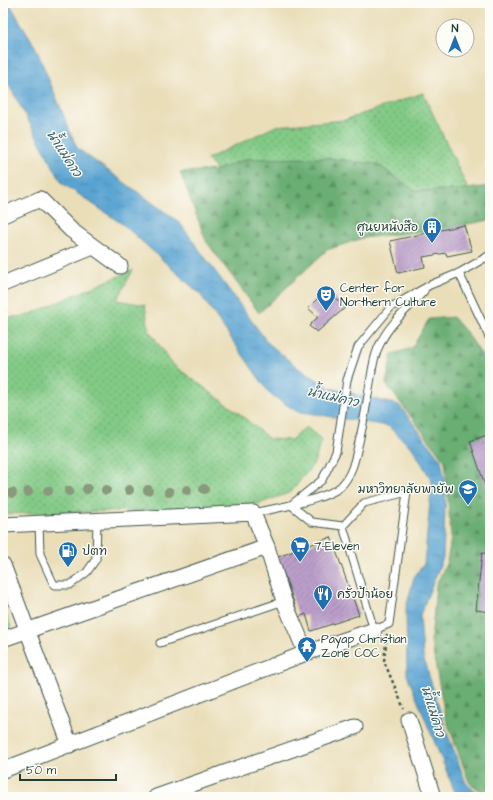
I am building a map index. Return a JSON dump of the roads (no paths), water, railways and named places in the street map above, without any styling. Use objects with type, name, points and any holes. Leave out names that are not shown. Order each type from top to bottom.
[{"type":"street","points":[[3,215],[40,199],[71,230],[120,266]]},
{"type":"street","points":[[3,284],[93,247]]},
{"type":"street","points":[[3,525],[253,514],[267,547],[284,600],[306,653]]},
{"type":"street","points":[[3,639],[267,547]]},
{"type":"street","points":[[3,565],[70,745]]},
{"type":"street","points":[[3,770],[306,653],[374,630]]},
{"type":"street","points":[[409,720],[433,797]]},
{"type":"street","points":[[156,797],[355,727]]},
{"type":"lane","points":[[291,505],[322,480],[336,452],[347,380],[358,347],[391,307],[430,285],[459,273],[490,255]]},
{"type":"lane","points":[[459,273],[487,323],[490,339]]},
{"type":"lane","points":[[253,514],[327,495],[340,487],[354,464],[363,426],[374,360],[381,341],[393,325],[430,285]]},
{"type":"lane","points":[[407,492],[389,624],[374,630],[343,526],[364,503],[407,492]]},
{"type":"lane","points":[[291,505],[312,522],[343,526]]},
{"type":"lane","points":[[39,523],[40,554],[47,573],[54,585],[70,585],[87,572],[96,559],[97,520]]},
{"type":"lane","points":[[160,643],[284,600]]},
{"type":"water","name":"น้ำแม่คาว","points":[[3,3],[9,3],[35,46],[77,148],[179,222],[268,343],[297,367],[330,388],[399,405],[441,460],[446,487],[443,558],[420,615],[423,656],[445,727],[466,783],[483,797],[457,797],[407,675],[406,608],[414,577],[424,564],[432,481],[413,449],[388,426],[296,411],[270,394],[200,294],[125,226],[62,183],[3,74]]},
{"type":"place","name":"ศูนยหนังสือ","points":[[432,244]]},
{"type":"place","name":"Center for Northern Culture","points":[[326,312]]},
{"type":"place","name":"มหาวิทยาลัยพายัพ","points":[[468,506]]},
{"type":"place","name":"7-Eleven","points":[[300,563]]},
{"type":"place","name":"ปตท","points":[[68,568]]},
{"type":"place","name":"ครัวป้าน้อย","points":[[323,611]]},
{"type":"place","name":"Payap Christian Zone COC","points":[[307,663]]}]
